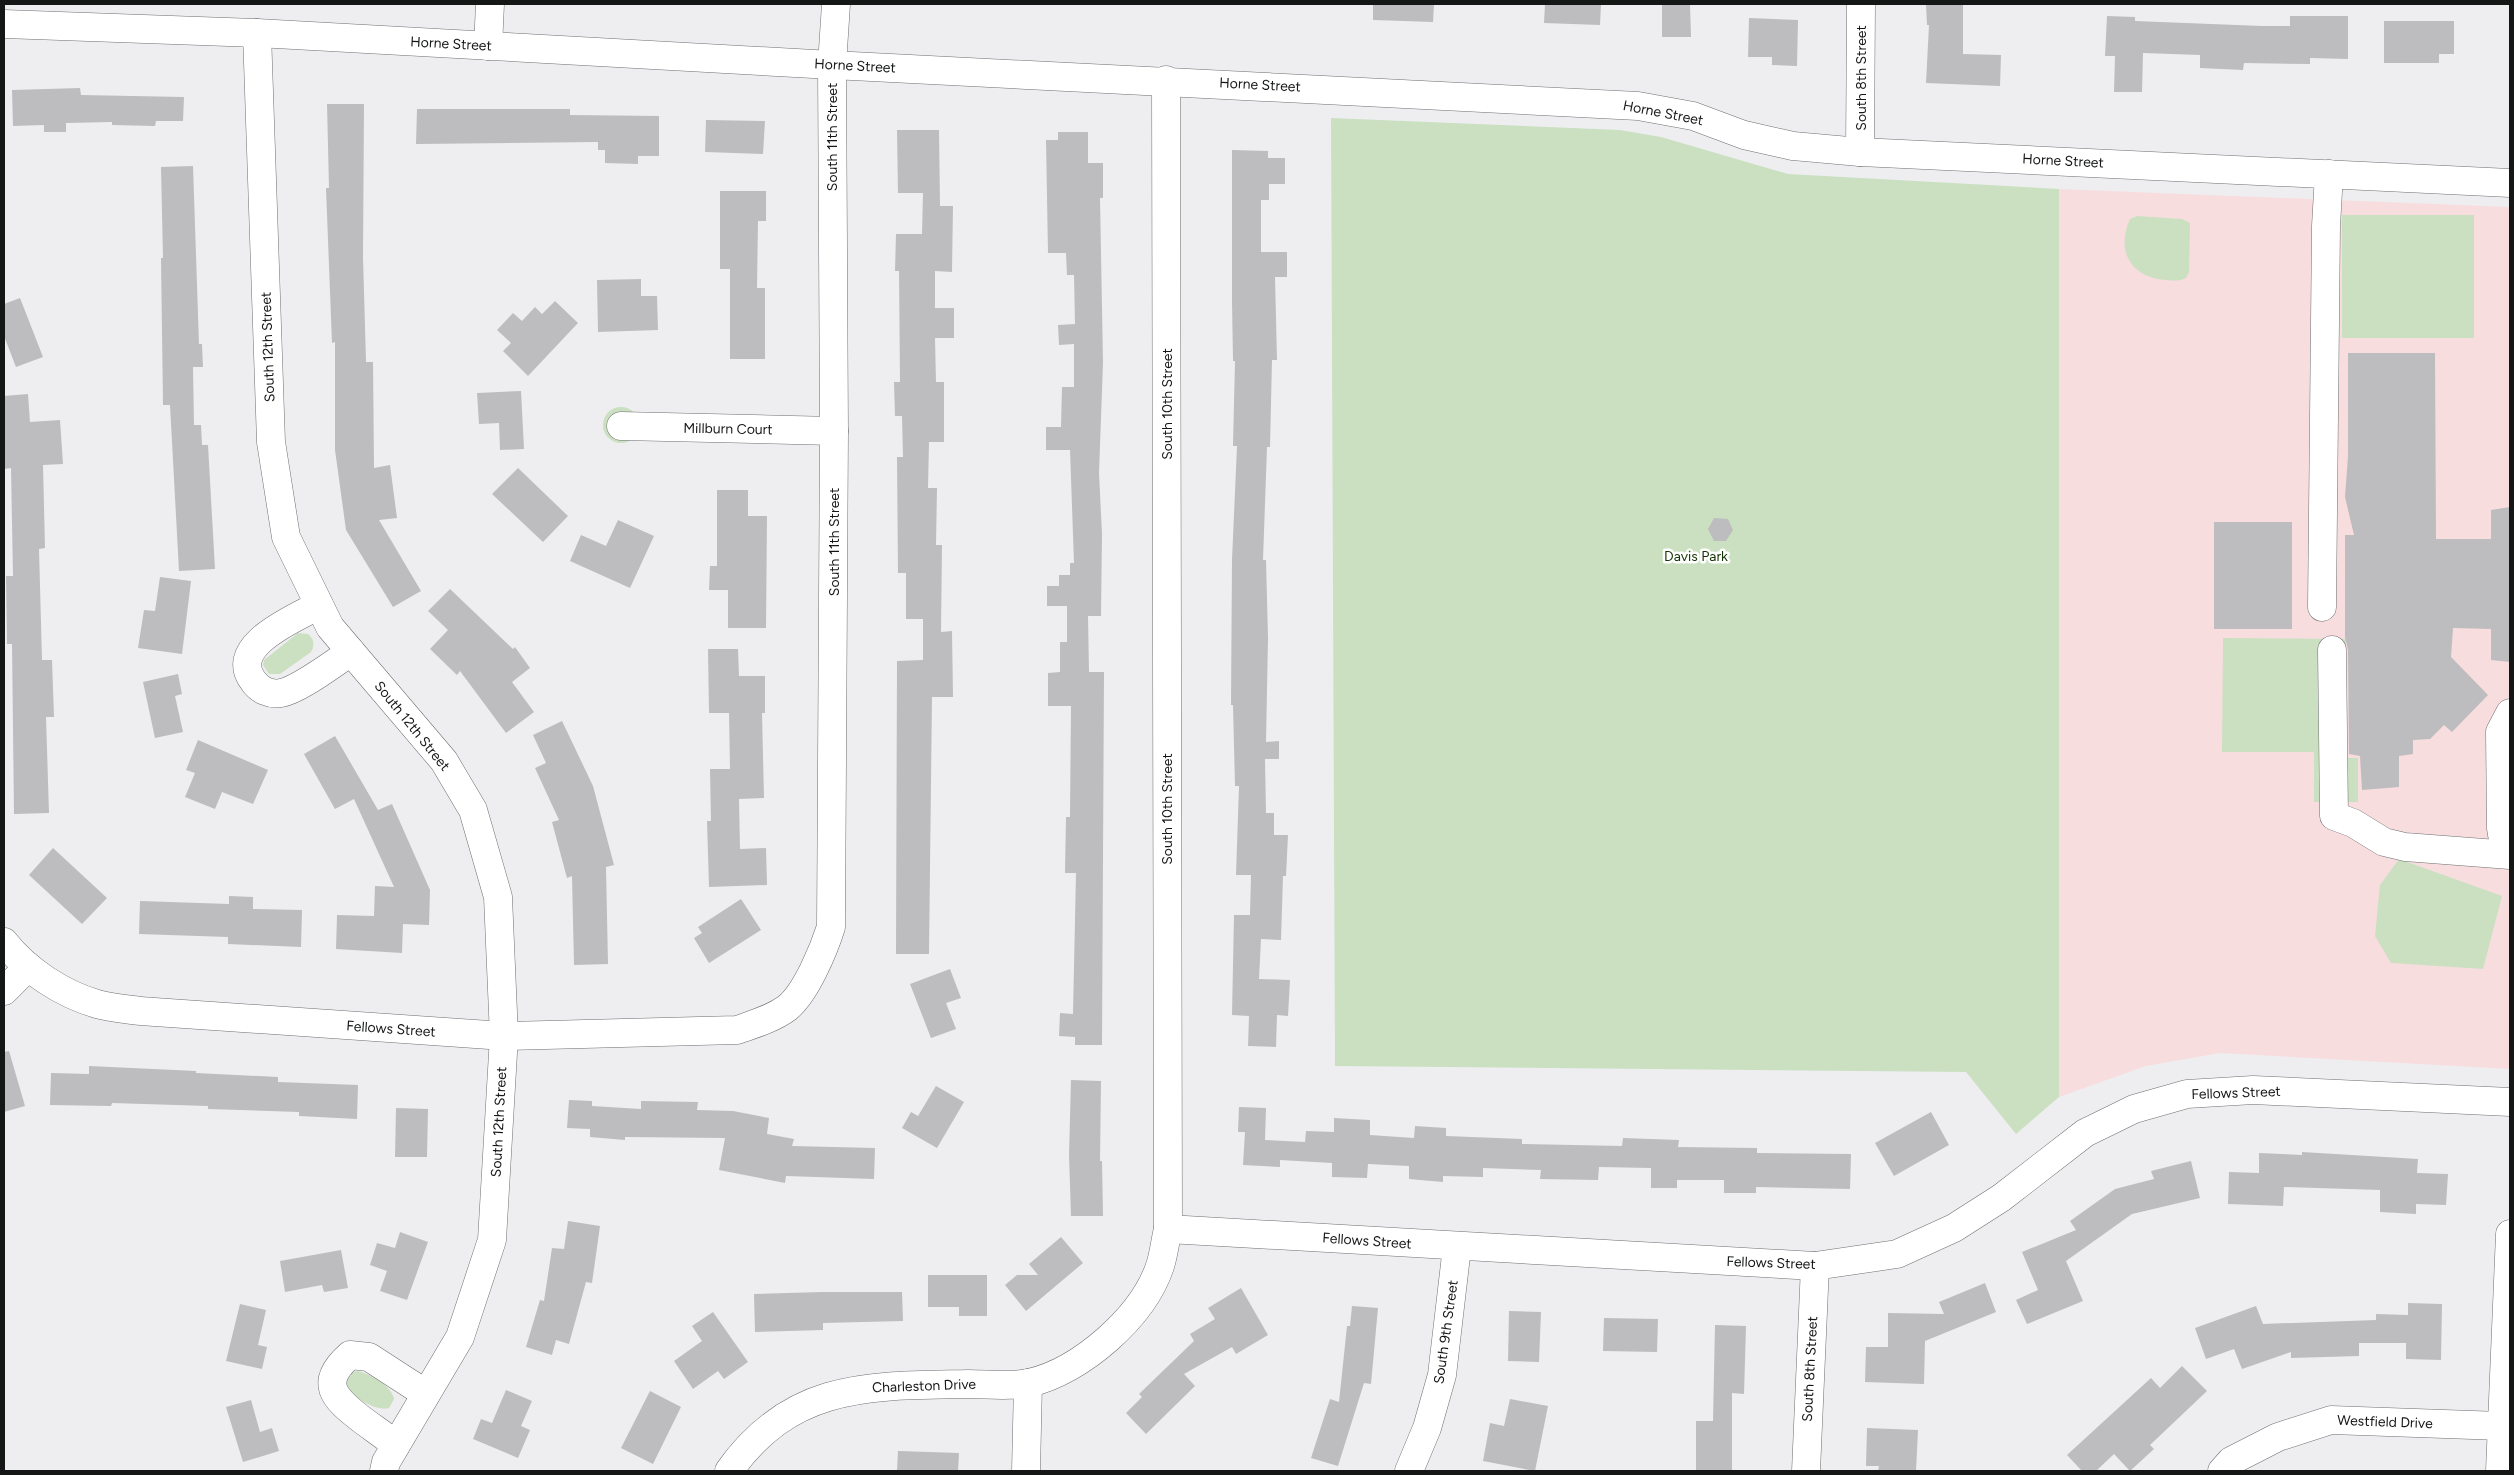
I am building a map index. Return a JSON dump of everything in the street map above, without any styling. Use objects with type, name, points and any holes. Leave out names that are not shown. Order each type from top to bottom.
[{"type":"street","points":[[488,46],[490,4]]},
{"type":"street","name":"South 11th Street","points":[[788,1007],[822,954],[831,927],[833,880],[834,431],[832,65],[836,4]]},
{"type":"street","name":"South 8th Street","points":[[1860,152],[1861,4]]},
{"type":"street","name":"Horne Street","points":[[4,24],[257,33],[832,65],[1166,80],[1638,106],[1692,116],[1744,135],[1784,144],[1860,152],[2510,183]]},
{"type":"street","name":"South 12th Street","points":[[257,33],[271,442],[286,537],[330,627],[444,761],[473,810],[498,897],[504,1036],[492,1240],[460,1336],[386,1462],[384,1471]]},
{"type":"street","name":"South 10th Street","points":[[1028,1383],[1061,1370],[1091,1352],[1121,1328],[1142,1298],[1160,1267],[1168,1229],[1166,80]]},
{"type":"street","points":[[2322,607],[2326,226],[2329,174]]},
{"type":"street","name":"Millburn Court","points":[[621,426],[834,431]]},
{"type":"street","points":[[319,606],[262,638],[251,649],[247,664],[250,677],[258,686],[268,692],[282,693],[297,686],[351,652]]},
{"type":"street","points":[[2332,650],[2334,816],[2354,823],[2384,842],[2405,848],[2510,854]]},
{"type":"street","points":[[2510,713],[2500,732],[2502,828],[2504,846],[2510,854]]},
{"type":"street","name":"Fellows Street","points":[[6,944],[28,967],[63,990],[97,1004],[140,1011],[504,1036],[737,1030],[764,1020],[788,1007]]},
{"type":"street","points":[[4,991],[28,967]]},
{"type":"street","name":"Fellows Street","points":[[1168,1229],[1815,1266],[1896,1254],[1954,1228],[2000,1198],[2085,1132],[2134,1109],[2187,1094],[2253,1090],[2510,1102]]},
{"type":"street","points":[[2500,1471],[2510,1234]]},
{"type":"street","name":"South 9th Street","points":[[1409,1471],[1427,1428],[1442,1374],[1457,1247]]},
{"type":"street","name":"South 8th Street","points":[[1806,1471],[1815,1266]]},
{"type":"street","points":[[396,1445],[337,1400],[332,1384],[337,1366],[350,1355],[369,1357],[426,1394]]},
{"type":"street","points":[[1026,1471],[1028,1383]]},
{"type":"street","name":"Charleston Drive","points":[[729,1471],[746,1447],[778,1420],[828,1396],[880,1386],[1028,1383]]},
{"type":"street","name":"Westfield Drive","points":[[2222,1471],[2231,1461],[2278,1437],[2331,1420],[2501,1426]]},
{"type":"shaded area","points":[[2059,189],[2510,207],[2510,1069],[2220,1053],[2146,1066],[2059,1097]]},
{"type":"green space","name":"Davis Park","points":[[1331,118],[1620,130],[1661,137],[1788,174],[2059,189],[2059,1097],[2016,1134],[1966,1072],[1335,1066]]},
{"type":"green space","points":[[2342,215],[2474,215],[2474,338],[2342,338]]},
{"type":"green space","points":[[2137,216],[2182,219],[2190,223],[2189,272],[2186,278],[2175,281],[2155,278],[2136,269],[2126,252],[2125,242],[2130,219]]},
{"type":"green space","points":[[621,407],[628,408],[634,412],[638,418],[638,432],[634,438],[628,442],[621,443],[614,442],[608,438],[604,432],[603,425],[604,418],[608,412],[614,408]]},
{"type":"green space","points":[[298,633],[308,634],[312,638],[311,652],[280,674],[269,674],[263,665],[264,660]]},
{"type":"green space","points":[[2223,638],[2346,639],[2345,758],[2358,758],[2358,802],[2314,802],[2314,752],[2222,752]]},
{"type":"green space","points":[[2399,859],[2502,896],[2483,969],[2391,963],[2375,936],[2380,885]]},
{"type":"green space","points":[[357,1371],[368,1374],[389,1389],[394,1399],[389,1408],[377,1408],[357,1398],[352,1393],[346,1383],[352,1373]]},
{"type":"building","points":[[1373,4],[1434,4],[1433,22],[1373,20]]},
{"type":"building","points":[[1545,4],[1601,4],[1600,25],[1544,23]]},
{"type":"building","points":[[1662,4],[1690,4],[1691,37],[1662,37]]},
{"type":"building","points":[[1926,4],[1963,4],[1963,54],[2001,55],[2000,86],[1926,83],[1929,25],[1927,25]]},
{"type":"building","points":[[2107,16],[2135,17],[2135,21],[2290,26],[2290,16],[2348,16],[2348,59],[2310,58],[2310,64],[2244,63],[2243,70],[2200,68],[2200,55],[2143,53],[2142,92],[2114,92],[2115,56],[2105,56]]},
{"type":"building","points":[[1749,18],[1798,20],[1797,66],[1772,65],[1772,57],[1748,57]]},
{"type":"building","points":[[2384,21],[2454,21],[2454,54],[2439,54],[2439,63],[2384,63]]},
{"type":"building","points":[[80,88],[81,95],[184,97],[183,121],[156,121],[155,126],[112,125],[112,122],[66,123],[66,132],[44,132],[44,125],[13,126],[12,90]]},
{"type":"building","points":[[327,104],[364,104],[363,257],[366,362],[373,362],[374,468],[390,465],[397,518],[379,520],[421,591],[393,607],[346,530],[335,450],[335,342],[332,343],[326,188],[329,188]]},
{"type":"building","points":[[417,109],[570,109],[570,115],[659,116],[659,156],[638,156],[638,164],[605,163],[605,150],[598,150],[598,142],[416,144]]},
{"type":"building","points":[[706,120],[765,121],[763,154],[705,152]]},
{"type":"building","points":[[897,130],[939,130],[940,206],[953,206],[952,272],[935,271],[935,308],[954,308],[954,338],[935,338],[936,382],[944,382],[944,442],[929,442],[928,488],[937,488],[936,545],[942,545],[941,632],[952,631],[953,697],[932,697],[929,954],[896,954],[897,661],[923,660],[923,619],[906,619],[906,573],[898,573],[897,457],[903,457],[902,416],[895,416],[894,382],[900,382],[899,271],[895,271],[896,234],[922,234],[923,193],[898,193]]},
{"type":"building","points":[[1058,132],[1088,132],[1088,163],[1103,163],[1103,198],[1100,198],[1103,363],[1099,473],[1102,534],[1101,616],[1088,616],[1089,672],[1104,672],[1102,1045],[1075,1045],[1075,1037],[1059,1036],[1060,1013],[1073,1014],[1076,873],[1065,873],[1066,817],[1070,817],[1071,706],[1048,706],[1048,673],[1060,672],[1060,642],[1067,642],[1067,606],[1047,606],[1047,586],[1059,586],[1059,575],[1070,575],[1070,563],[1074,563],[1070,450],[1046,450],[1046,427],[1061,427],[1062,387],[1074,387],[1074,344],[1059,345],[1058,325],[1075,324],[1074,275],[1067,275],[1066,253],[1048,253],[1046,140],[1058,140]]},
{"type":"building","points":[[1232,150],[1268,151],[1268,158],[1285,158],[1285,184],[1269,184],[1269,200],[1261,200],[1261,252],[1287,252],[1287,277],[1275,277],[1277,360],[1272,360],[1270,447],[1267,447],[1263,560],[1266,560],[1268,638],[1266,742],[1279,741],[1279,759],[1265,759],[1266,813],[1274,813],[1274,835],[1288,835],[1286,876],[1283,876],[1281,940],[1261,939],[1259,979],[1290,980],[1288,1016],[1277,1015],[1276,1047],[1248,1046],[1249,1016],[1232,1015],[1234,915],[1250,915],[1251,875],[1236,875],[1239,786],[1235,786],[1233,705],[1231,705],[1232,560],[1237,446],[1233,446],[1235,361],[1233,361],[1232,301]]},
{"type":"building","points":[[193,166],[199,344],[202,344],[203,367],[193,367],[194,425],[201,425],[202,445],[208,445],[215,569],[179,571],[170,405],[163,405],[161,167]]},
{"type":"building","points":[[720,191],[766,191],[766,221],[758,221],[757,288],[765,288],[765,359],[730,359],[730,269],[720,269]]},
{"type":"building","points":[[641,279],[641,296],[657,296],[658,330],[598,332],[597,280]]},
{"type":"building","points":[[20,298],[43,357],[16,367],[4,336],[4,304]]},
{"type":"building","points":[[555,301],[578,323],[528,376],[503,351],[511,343],[497,330],[513,313],[522,321],[535,307],[542,314]]},
{"type":"building","points":[[2348,353],[2435,353],[2436,539],[2491,539],[2491,510],[2510,507],[2510,662],[2491,660],[2491,629],[2453,628],[2451,657],[2488,695],[2452,732],[2444,725],[2430,739],[2413,740],[2413,754],[2399,756],[2399,787],[2362,790],[2360,756],[2349,754],[2348,650],[2345,637],[2345,535],[2354,535],[2345,497],[2348,456]]},
{"type":"building","points":[[521,391],[524,449],[500,450],[499,423],[479,424],[477,393]]},
{"type":"building","points":[[28,394],[30,422],[60,420],[63,464],[43,465],[45,548],[39,549],[42,660],[52,660],[54,717],[46,717],[49,813],[14,814],[12,644],[7,644],[6,576],[13,576],[11,468],[4,469],[4,396]]},
{"type":"building","points":[[518,468],[568,516],[543,542],[492,494]]},
{"type":"building","points":[[717,490],[748,490],[748,516],[767,516],[766,628],[728,628],[728,590],[709,590],[710,566],[717,566]]},
{"type":"building","name":"Davis Park","points":[[1714,518],[1728,519],[1733,530],[1726,541],[1714,541],[1708,529]]},
{"type":"building","points":[[618,520],[654,536],[630,588],[570,561],[581,535],[606,546]]},
{"type":"building","points":[[2214,522],[2292,522],[2292,629],[2214,629]]},
{"type":"building","points":[[160,577],[191,581],[182,654],[138,648],[144,610],[155,611]]},
{"type":"building","points":[[450,589],[513,649],[515,647],[530,668],[512,682],[534,712],[506,733],[460,671],[457,675],[430,649],[448,630],[428,611]]},
{"type":"building","points":[[708,649],[738,649],[739,676],[765,676],[765,713],[762,713],[764,798],[739,799],[740,849],[766,848],[767,885],[709,887],[707,821],[711,821],[710,769],[730,769],[729,713],[709,713]]},
{"type":"building","points":[[178,674],[182,694],[175,696],[183,732],[155,738],[143,682]]},
{"type":"building","points":[[562,721],[593,786],[614,865],[606,867],[608,964],[574,965],[572,876],[567,878],[552,822],[559,820],[535,768],[546,763],[533,735]]},
{"type":"building","points":[[335,736],[378,810],[392,804],[430,890],[429,925],[403,924],[402,953],[336,949],[337,915],[374,916],[375,886],[394,887],[354,799],[335,809],[304,754]]},
{"type":"building","points":[[198,740],[268,770],[253,804],[222,792],[215,809],[185,797],[195,773],[186,770]]},
{"type":"building","points":[[53,848],[107,898],[82,924],[29,875]]},
{"type":"building","points":[[229,896],[253,897],[253,909],[302,910],[301,947],[228,944],[228,937],[139,934],[140,901],[229,904]]},
{"type":"building","points":[[741,899],[761,930],[709,963],[694,938],[702,933],[698,927]]},
{"type":"building","points":[[950,969],[961,998],[946,1003],[956,1029],[931,1038],[910,984]]},
{"type":"building","points":[[9,1051],[25,1106],[4,1112],[4,1052]]},
{"type":"building","points":[[89,1066],[278,1077],[278,1082],[358,1085],[357,1119],[299,1116],[299,1112],[208,1109],[208,1106],[112,1103],[111,1106],[50,1105],[51,1073],[89,1074]]},
{"type":"building","points":[[1071,1080],[1101,1081],[1100,1161],[1102,1161],[1103,1216],[1071,1216],[1069,1155]]},
{"type":"building","points":[[936,1086],[964,1102],[937,1148],[902,1128],[911,1112],[918,1116]]},
{"type":"building","points":[[569,1100],[592,1101],[592,1106],[641,1109],[641,1101],[698,1102],[697,1110],[733,1111],[769,1118],[767,1134],[794,1139],[792,1146],[875,1148],[874,1179],[786,1176],[785,1183],[719,1170],[725,1138],[625,1137],[625,1140],[590,1137],[590,1129],[567,1128]]},
{"type":"building","points":[[1239,1107],[1266,1108],[1265,1140],[1305,1142],[1306,1131],[1334,1132],[1334,1118],[1370,1120],[1370,1135],[1414,1138],[1415,1126],[1446,1128],[1446,1136],[1522,1139],[1522,1144],[1622,1146],[1623,1138],[1679,1140],[1678,1147],[1757,1148],[1757,1153],[1851,1154],[1850,1189],[1756,1187],[1756,1193],[1724,1193],[1724,1180],[1677,1180],[1677,1188],[1651,1188],[1651,1168],[1599,1167],[1598,1180],[1540,1179],[1541,1170],[1483,1168],[1483,1177],[1443,1176],[1443,1182],[1409,1179],[1409,1166],[1368,1164],[1367,1178],[1332,1177],[1332,1163],[1280,1160],[1280,1167],[1243,1165],[1245,1132],[1238,1132]]},
{"type":"building","points":[[396,1108],[428,1109],[427,1157],[395,1157]]},
{"type":"building","points":[[1931,1112],[1949,1145],[1894,1176],[1875,1143]]},
{"type":"building","points":[[2302,1152],[2418,1159],[2417,1173],[2448,1174],[2446,1205],[2416,1204],[2416,1214],[2380,1212],[2380,1190],[2284,1187],[2283,1206],[2228,1204],[2229,1172],[2259,1173],[2259,1153],[2302,1155]]},
{"type":"building","points":[[2191,1161],[2200,1198],[2132,1214],[2066,1261],[2083,1301],[2027,1324],[2016,1300],[2038,1290],[2022,1252],[2076,1230],[2070,1221],[2115,1189],[2154,1179],[2151,1171]]},
{"type":"building","points":[[568,1221],[600,1226],[592,1283],[586,1282],[569,1344],[556,1340],[552,1355],[526,1347],[540,1300],[544,1301],[552,1248],[564,1249]]},
{"type":"building","points":[[400,1232],[428,1242],[407,1300],[380,1291],[387,1271],[370,1265],[377,1243],[395,1248]]},
{"type":"building","points":[[1061,1237],[1083,1263],[1026,1311],[1005,1285],[1017,1275],[1038,1275],[1029,1264]]},
{"type":"building","points":[[341,1250],[348,1288],[324,1292],[322,1285],[285,1292],[280,1261]]},
{"type":"building","points":[[928,1275],[987,1275],[987,1316],[959,1316],[959,1307],[928,1307]]},
{"type":"building","points":[[1985,1283],[1996,1312],[1925,1341],[1924,1384],[1865,1382],[1866,1347],[1888,1347],[1888,1313],[1944,1314],[1939,1302]]},
{"type":"building","points":[[1241,1288],[1268,1335],[1236,1354],[1232,1347],[1184,1374],[1195,1386],[1146,1434],[1126,1413],[1142,1397],[1139,1394],[1194,1341],[1190,1334],[1215,1319],[1208,1308]]},
{"type":"building","points":[[902,1292],[903,1321],[823,1323],[823,1330],[755,1332],[754,1294]]},
{"type":"building","points":[[2408,1303],[2442,1304],[2441,1360],[2406,1359],[2406,1343],[2359,1343],[2359,1356],[2291,1358],[2291,1352],[2242,1369],[2234,1349],[2206,1359],[2195,1328],[2256,1306],[2263,1324],[2376,1320],[2376,1314],[2408,1315]]},
{"type":"building","points":[[240,1304],[266,1310],[258,1345],[267,1347],[262,1369],[226,1361]]},
{"type":"building","points":[[1352,1306],[1378,1308],[1371,1384],[1364,1383],[1338,1466],[1311,1458],[1330,1399],[1339,1402],[1347,1326],[1350,1326]]},
{"type":"building","points":[[1509,1311],[1541,1312],[1539,1362],[1508,1361]]},
{"type":"building","points":[[713,1312],[748,1362],[724,1379],[718,1371],[693,1389],[674,1361],[702,1341],[692,1326]]},
{"type":"building","points":[[1604,1318],[1658,1319],[1657,1352],[1603,1351]]},
{"type":"building","points":[[1715,1325],[1746,1326],[1744,1394],[1732,1393],[1732,1471],[1696,1471],[1696,1421],[1713,1421]]},
{"type":"building","points":[[2182,1366],[2207,1391],[2150,1445],[2154,1449],[2130,1471],[2114,1454],[2096,1471],[2082,1471],[2067,1455],[2151,1378],[2160,1388]]},
{"type":"building","points":[[506,1390],[532,1401],[521,1426],[530,1430],[518,1458],[473,1439],[481,1419],[492,1423]]},
{"type":"building","points":[[650,1391],[681,1407],[653,1464],[621,1448]]},
{"type":"building","points":[[1510,1399],[1548,1406],[1535,1471],[1483,1461],[1490,1423],[1504,1426]]},
{"type":"building","points":[[251,1400],[260,1432],[272,1428],[279,1451],[243,1462],[226,1407]]},
{"type":"building","points":[[1867,1428],[1918,1430],[1916,1471],[1878,1471],[1879,1466],[1866,1466]]},
{"type":"building","points":[[898,1451],[959,1453],[958,1471],[897,1471]]}]
